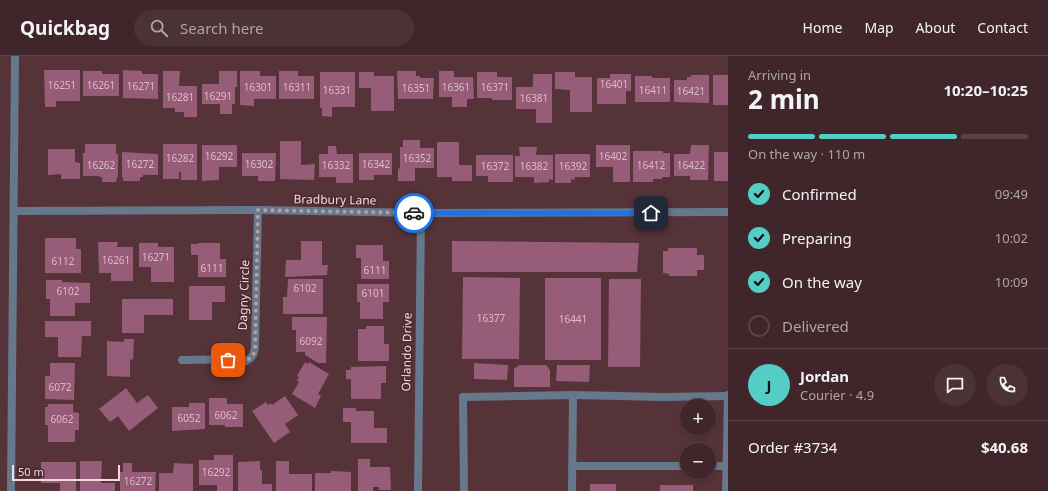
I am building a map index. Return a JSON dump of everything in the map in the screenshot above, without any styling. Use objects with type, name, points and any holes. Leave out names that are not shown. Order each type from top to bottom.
[{"type":"street","points":[[12,491],[16,56]]},
{"type":"street","name":"Bradbury Lane","points":[[14,211],[258,210],[421,213],[728,212]]},
{"type":"street","name":"Dagny Circle","points":[[182,360],[228,360],[243,362],[248,361],[252,357],[255,351],[258,210]]},
{"type":"street","name":"Orlando Drive","points":[[418,491],[421,213]]},
{"type":"street","points":[[572,491],[573,395]]},
{"type":"street","points":[[464,491],[463,396],[573,395],[664,398],[728,396],[726,491]]},
{"type":"street","points":[[572,466],[680,466]]},
{"type":"street","points":[[716,466],[726,466]]},
{"type":"building","points":[[44,70],[80,70],[80,101],[56,101],[56,107],[45,107]]},
{"type":"building","points":[[123,70],[142,71],[142,74],[158,74],[158,99],[123,98]]},
{"type":"building","points":[[83,71],[102,71],[102,74],[119,74],[119,96],[83,96]]},
{"type":"building","points":[[163,71],[180,71],[179,86],[197,86],[197,117],[184,117],[184,112],[175,112],[175,108],[163,108]]},
{"type":"building","points":[[219,71],[237,71],[237,87],[235,87],[235,104],[232,104],[232,114],[220,114],[220,104],[202,104],[202,84],[219,84]]},
{"type":"building","points":[[240,71],[260,71],[260,76],[276,76],[276,99],[254,99],[254,106],[240,105]]},
{"type":"building","points":[[279,71],[298,71],[298,76],[314,76],[314,99],[279,99]]},
{"type":"building","points":[[397,71],[416,71],[416,76],[420,76],[420,78],[434,78],[433,99],[398,99]]},
{"type":"building","points":[[439,71],[454,71],[454,77],[473,77],[474,99],[467,99],[467,107],[452,107],[452,97],[439,97]]},
{"type":"building","points":[[320,72],[355,72],[355,107],[332,107],[332,117],[322,116],[322,108],[320,108]]},
{"type":"building","points":[[359,72],[374,72],[374,76],[394,76],[394,111],[371,111],[371,88],[359,88]]},
{"type":"building","points":[[477,72],[497,72],[497,77],[512,77],[512,100],[477,98]]},
{"type":"building","points":[[555,72],[575,72],[575,77],[592,77],[592,112],[570,112],[570,90],[555,89]]},
{"type":"building","points":[[533,74],[552,74],[552,123],[536,123],[536,109],[516,109],[516,87],[533,87]]},
{"type":"building","points":[[610,74],[631,74],[631,91],[626,91],[626,104],[597,104],[597,78],[610,78]]},
{"type":"building","points":[[691,75],[709,75],[709,103],[674,102],[674,80],[687,80],[687,77],[691,77]]},
{"type":"building","points":[[713,75],[728,75],[728,105],[713,105]]},
{"type":"building","points":[[635,76],[670,78],[670,102],[635,102]]},
{"type":"building","points":[[403,140],[420,140],[420,148],[434,148],[434,168],[415,168],[415,181],[398,181],[398,168],[400,169],[400,147],[403,147]]},
{"type":"building","points":[[280,141],[301,141],[301,165],[315,164],[314,180],[280,179]]},
{"type":"building","points":[[437,142],[459,142],[459,165],[472,165],[472,181],[452,181],[452,177],[437,177]]},
{"type":"building","points":[[85,144],[116,144],[116,154],[118,154],[118,177],[116,182],[102,182],[102,177],[99,176],[83,176],[83,153],[85,153]]},
{"type":"building","points":[[163,144],[197,144],[197,180],[181,180],[181,172],[179,172],[179,179],[163,179]]},
{"type":"building","points":[[202,145],[237,145],[237,167],[219,167],[219,180],[202,181]]},
{"type":"building","points":[[596,145],[630,145],[630,182],[613,182],[613,167],[596,167]]},
{"type":"building","points":[[691,145],[709,145],[708,180],[690,180],[690,176],[674,176],[674,154],[690,154]]},
{"type":"building","points":[[328,146],[336,146],[337,154],[353,154],[353,183],[336,183],[336,177],[319,177],[319,154],[328,154]]},
{"type":"building","points":[[519,147],[537,147],[536,155],[553,155],[553,180],[549,179],[549,182],[534,183],[534,177],[515,177],[515,156],[520,156]]},
{"type":"building","points":[[48,149],[75,149],[75,162],[80,163],[80,179],[61,179],[61,174],[48,175]]},
{"type":"building","points":[[633,151],[663,151],[663,153],[670,153],[670,177],[653,179],[653,182],[633,182]]},
{"type":"building","points":[[122,152],[158,154],[158,175],[143,175],[143,177],[140,177],[140,181],[123,181]]},
{"type":"building","points":[[714,152],[728,152],[728,181],[714,181]]},
{"type":"building","points":[[242,153],[276,153],[275,181],[258,181],[258,176],[242,176]]},
{"type":"building","points":[[359,153],[392,153],[392,175],[374,175],[374,180],[359,180]]},
{"type":"building","points":[[555,154],[590,154],[590,177],[575,177],[574,180],[571,179],[571,183],[555,183]]},
{"type":"building","points":[[476,155],[513,155],[513,182],[488,182],[488,176],[476,176]]},
{"type":"building","points":[[45,238],[76,238],[76,249],[81,249],[81,273],[45,273]]},
{"type":"building","points":[[301,241],[322,241],[322,265],[328,265],[327,275],[285,277],[286,260],[301,260]]},
{"type":"building","points":[[452,241],[639,243],[637,272],[452,272]]},
{"type":"building","points":[[98,242],[118,242],[117,247],[133,247],[133,281],[111,281],[111,273],[99,273]]},
{"type":"building","points":[[139,243],[158,243],[158,247],[174,247],[174,282],[151,282],[151,267],[139,267]]},
{"type":"building","points":[[220,243],[220,259],[226,259],[226,277],[198,277],[198,255],[191,255],[191,244]]},
{"type":"building","points":[[356,245],[383,245],[383,261],[389,261],[389,279],[361,279],[361,258],[356,258]]},
{"type":"building","points":[[668,248],[697,248],[697,255],[704,255],[704,270],[697,270],[697,276],[669,276],[669,274],[663,273],[663,251],[668,251]]},
{"type":"building","points":[[463,277],[520,278],[519,359],[462,359]]},
{"type":"building","points":[[545,278],[601,278],[601,360],[545,360]]},
{"type":"building","points":[[288,279],[323,279],[323,314],[283,314],[283,297],[287,297]]},
{"type":"building","points":[[609,279],[641,279],[640,367],[608,367]]},
{"type":"building","points":[[46,280],[90,283],[90,303],[75,303],[75,316],[50,316],[50,299],[46,299]]},
{"type":"building","points":[[357,284],[389,284],[389,302],[383,302],[383,319],[360,319],[360,302],[357,302]]},
{"type":"building","points":[[189,286],[225,286],[225,302],[212,302],[212,320],[189,320]]},
{"type":"building","points":[[122,299],[173,299],[173,315],[144,315],[144,333],[122,333]]},
{"type":"building","points":[[292,317],[327,317],[326,363],[318,363],[305,355],[305,352],[296,352],[296,330],[292,330]]},
{"type":"building","points":[[45,321],[91,321],[91,336],[82,336],[81,357],[58,357],[58,337],[45,337]]},
{"type":"building","points":[[366,326],[384,326],[384,344],[389,344],[389,361],[358,361],[358,329],[366,329]]},
{"type":"building","points":[[124,339],[134,339],[133,360],[130,359],[130,377],[107,376],[107,341],[124,342]]},
{"type":"building","points":[[305,362],[308,364],[309,362],[329,374],[318,394],[321,396],[315,408],[292,394],[299,382],[297,381],[299,377],[297,376]]},
{"type":"building","points":[[50,363],[75,363],[74,400],[45,399],[45,376],[50,376]]},
{"type":"building","points":[[474,363],[508,365],[507,380],[474,379]]},
{"type":"building","points":[[519,365],[546,365],[550,370],[550,387],[514,387],[514,369]]},
{"type":"building","points":[[557,365],[590,365],[589,382],[556,381]]},
{"type":"building","points":[[386,366],[386,383],[381,383],[381,399],[351,399],[351,379],[346,379],[346,370],[351,370],[351,367]]},
{"type":"building","points":[[126,388],[137,403],[148,395],[158,408],[129,431],[118,416],[110,422],[99,409]]},
{"type":"building","points":[[285,396],[298,415],[285,424],[290,432],[274,443],[252,411],[266,402],[268,405],[271,403],[272,405]]},
{"type":"building","points":[[209,398],[227,398],[227,404],[243,404],[243,427],[209,425]]},
{"type":"building","points":[[189,403],[205,403],[205,429],[172,431],[172,407],[189,407]]},
{"type":"building","points":[[48,404],[73,404],[73,412],[79,413],[79,430],[75,430],[75,442],[48,442],[48,425],[45,425],[45,407],[48,407]]},
{"type":"building","points":[[343,408],[356,408],[356,411],[374,411],[374,428],[387,428],[387,443],[351,443],[351,422],[343,422]]},
{"type":"building","points":[[214,455],[233,455],[233,491],[217,491],[217,485],[199,485],[199,460],[214,460]]},
{"type":"building","points":[[358,459],[370,459],[370,467],[390,467],[391,490],[379,490],[379,487],[373,487],[373,491],[358,491]]},
{"type":"building","points":[[80,461],[102,461],[101,483],[115,483],[115,491],[80,491]]},
{"type":"building","points":[[260,461],[260,470],[262,470],[262,484],[272,484],[272,491],[238,491],[238,462]]},
{"type":"building","points":[[276,461],[289,461],[289,474],[312,474],[312,491],[276,491]]},
{"type":"building","points":[[41,462],[76,462],[76,491],[60,491],[60,483],[41,483]]},
{"type":"building","points":[[123,463],[132,463],[132,472],[156,472],[155,491],[120,491],[120,472],[123,472]]},
{"type":"building","points":[[174,463],[193,464],[193,491],[159,491],[159,473],[173,473]]},
{"type":"building","points":[[331,471],[351,472],[351,491],[315,491],[315,473],[331,473]]},
{"type":"building","points":[[590,484],[616,484],[616,491],[590,491]]},
{"type":"building","points":[[660,485],[693,485],[693,491],[660,491]]},
{"type":"way so far","points":[[228,360],[239,362],[248,361],[255,351],[258,210],[414,213]]},
{"type":"route","points":[[414,213],[651,213]]}]
